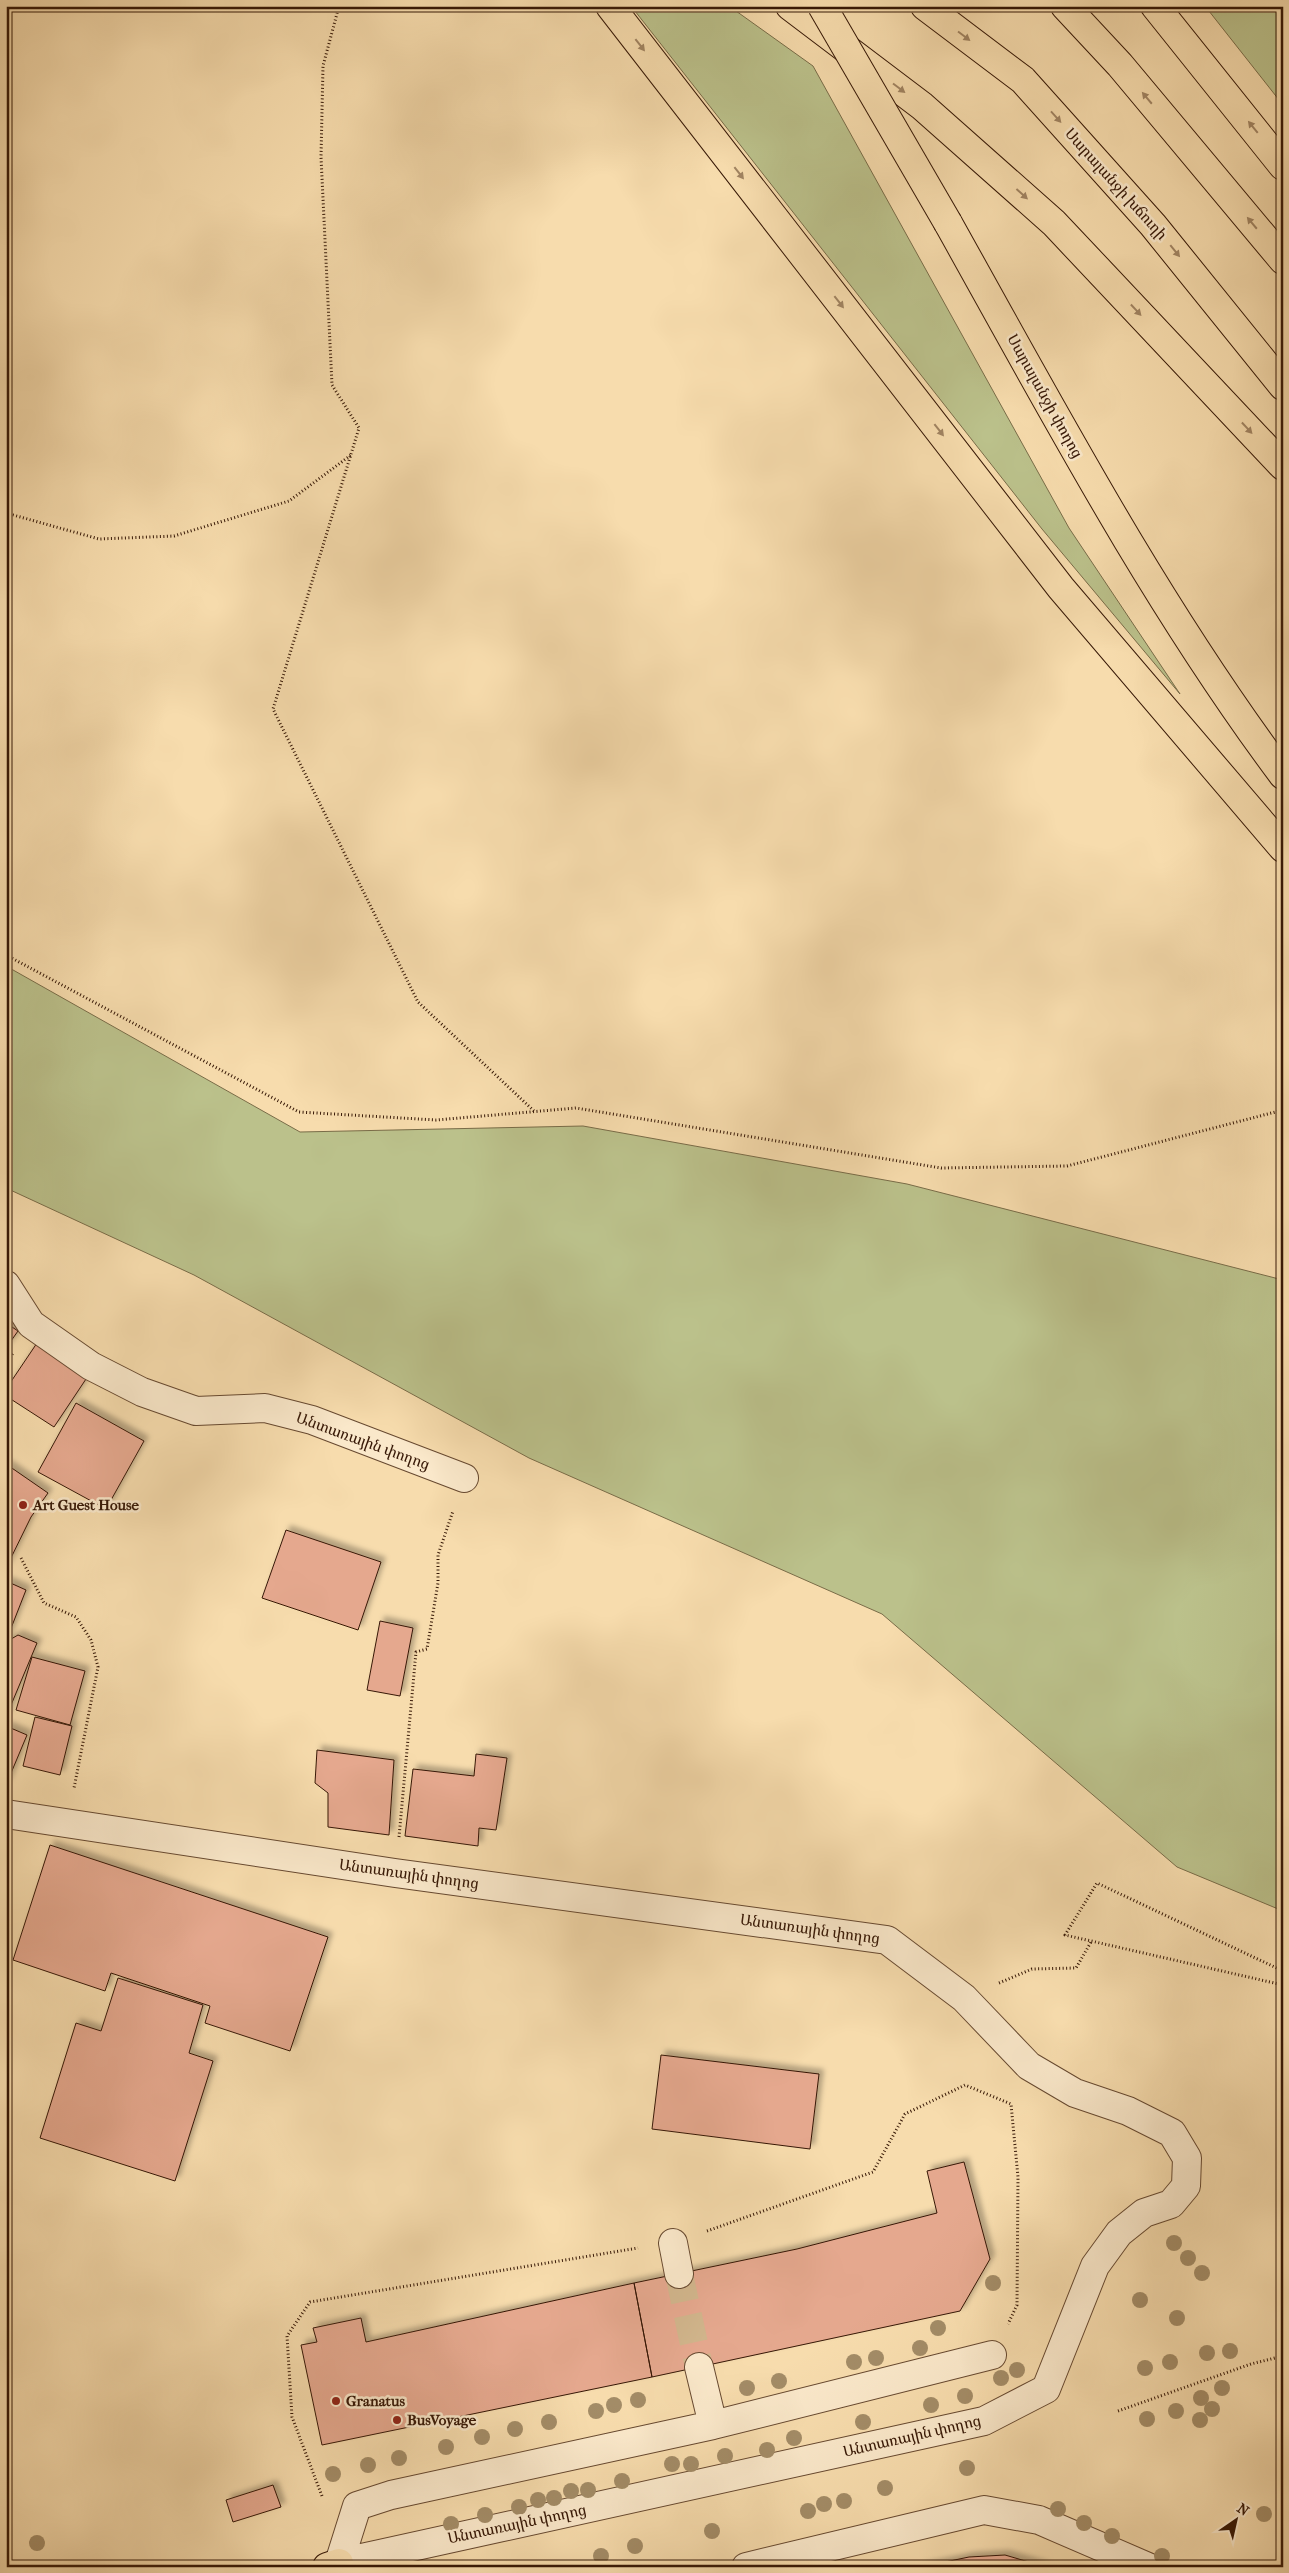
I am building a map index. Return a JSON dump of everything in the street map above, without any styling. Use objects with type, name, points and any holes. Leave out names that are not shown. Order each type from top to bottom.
[{"type":"main road","points":[[610,6],[1061,588],[1283,848]]},
{"type":"main road","points":[[790,6],[922,106],[1054,223],[1283,466]]},
{"type":"main road","name":"Սարալանջի փողոց","points":[[822,6],[948,223],[1150,579],[1250,731],[1283,776]]},
{"type":"main road","name":"Սարալանջի խճուղի","points":[[925,6],[1023,80],[1154,225],[1283,386]]},
{"type":"main road","points":[[1065,6],[1120,65],[1283,260]]},
{"type":"main road","points":[[1155,6],[1283,166]]},
{"type":"street","name":"Անտառային փողոց","points":[[6,1285],[31,1324],[91,1366],[142,1392],[196,1411],[265,1408],[312,1420],[464,1478]]},
{"type":"street","name":"Անտառային փողոց","points":[[6,1814],[395,1873],[887,1940],[964,1998],[1029,2066],[1075,2093],[1128,2111],[1172,2133],[1188,2158],[1186,2186],[1171,2204],[1144,2213],[1119,2233],[1095,2266],[1046,2389],[984,2421],[337,2566]]},
{"type":"street","points":[[673,2242],[679,2274]]},
{"type":"street","points":[[337,2566],[357,2506],[391,2495],[713,2425],[992,2355]]},
{"type":"street","points":[[699,2367],[713,2425]]},
{"type":"street","points":[[749,2566],[984,2510],[1039,2520],[1148,2567]]},
{"type":"path","points":[[339,6],[323,66],[321,157],[332,385],[359,428],[273,709],[418,1002],[534,1111]]},
{"type":"path","points":[[6,513],[99,539],[174,536],[289,501],[352,454]]},
{"type":"path","points":[[6,955],[299,1112],[436,1120],[576,1108],[941,1168],[1067,1166],[1283,1110]]},
{"type":"path","points":[[395,1873],[416,1652],[427,1649],[438,1583],[438,1555],[464,1478]]},
{"type":"path","points":[[21,1558],[44,1603],[76,1617],[91,1640],[98,1667],[78,1770]]},
{"type":"path","points":[[1283,1971],[1097,1883],[1065,1935],[1283,1985]]},
{"type":"path","points":[[1032,1969],[1076,1968],[1091,1942]]},
{"type":"path","points":[[1118,2411],[1250,2364],[1283,2356]]},
{"type":"green space","points":[[631,6],[729,6],[813,66],[1069,528],[1180,694],[1042,529]]},
{"type":"green space","points":[[1205,6],[1283,6],[1283,105]]},
{"type":"green space","points":[[6,966],[300,1132],[583,1126],[907,1184],[1283,1280],[1283,1911],[1177,1867],[882,1614],[529,1458],[194,1275],[6,1188]]},
{"type":"building","points":[[6,1323],[18,1331],[6,1348]]},
{"type":"building","points":[[37,1343],[88,1376],[54,1427],[6,1396],[6,1389]]},
{"type":"building","points":[[76,1403],[144,1441],[106,1509],[38,1472]]},
{"type":"building","name":"Art Guest House","points":[[6,1464],[48,1493],[31,1517],[6,1568]]},
{"type":"building","points":[[286,1530],[381,1562],[358,1630],[262,1598]]},
{"type":"building","points":[[6,1581],[26,1590],[6,1641]]},
{"type":"building","points":[[380,1621],[413,1628],[400,1696],[367,1690]]},
{"type":"building","points":[[18,1635],[37,1643],[6,1717],[6,1642]]},
{"type":"building","points":[[32,1657],[85,1671],[70,1725],[16,1710]]},
{"type":"building","points":[[35,1717],[72,1726],[60,1775],[23,1766]]},
{"type":"building","points":[[6,1726],[27,1735],[6,1785]]},
{"type":"building","points":[[317,1750],[394,1760],[389,1835],[328,1827],[328,1793],[315,1783]]},
{"type":"building","points":[[476,1754],[507,1758],[496,1830],[479,1828],[478,1846],[405,1836],[413,1769],[474,1776]]},
{"type":"building","points":[[50,1845],[328,1937],[290,2051],[205,2023],[210,2006],[111,1973],[105,1991],[13,1960]]},
{"type":"building","points":[[118,1978],[203,2005],[189,2053],[213,2061],[175,2181],[40,2138],[76,2023],[101,2031]]},
{"type":"building","points":[[661,2055],[819,2074],[810,2149],[652,2129]]},
{"type":"building","points":[[964,2162],[990,2259],[960,2311],[652,2377],[634,2283],[797,2249],[937,2213],[927,2171]]},
{"type":"building","points":[[634,2283],[652,2377],[322,2445],[301,2345],[317,2342],[313,2328],[361,2318],[366,2342]]},
{"type":"building","points":[[273,2485],[281,2507],[233,2522],[226,2500]]},
{"type":"building","points":[[1005,2555],[1046,2567],[921,2567],[969,2557]]},
{"type":"tunnel","points":[[679,2274],[699,2367]]},
{"type":"place","name":"Art Guest House","points":[[23,1505]]},
{"type":"place","name":"Granatus","points":[[336,2401]]},
{"type":"place","name":"BusVoyage","points":[[397,2420]]}]
